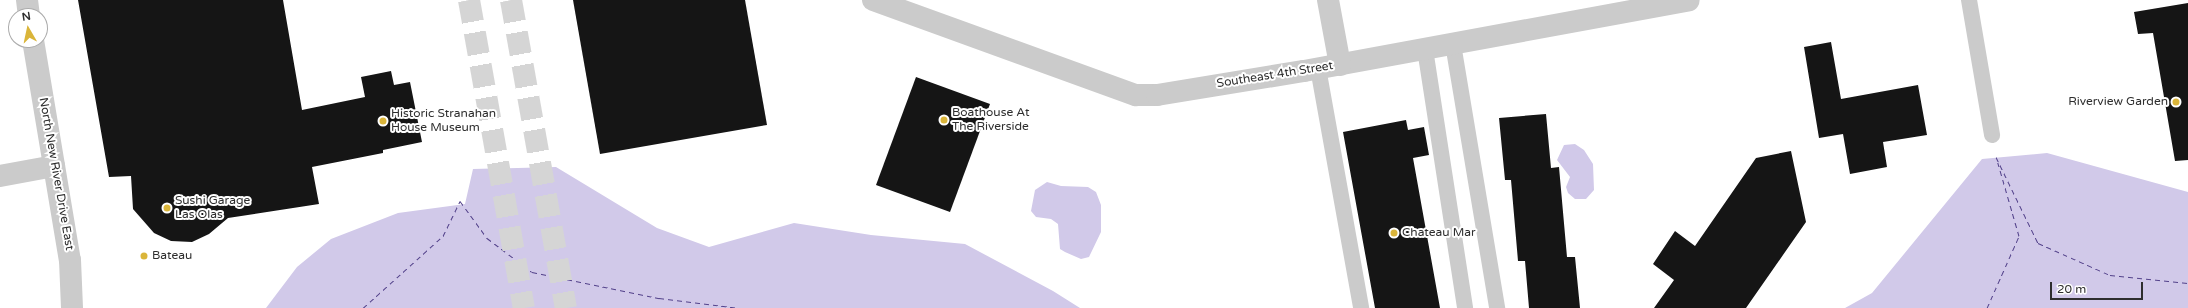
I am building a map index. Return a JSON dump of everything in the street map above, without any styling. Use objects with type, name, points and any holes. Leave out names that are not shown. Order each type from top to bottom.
[{"type":"street","name":"Southeast 4th Street","points":[[873,0],[1136,95],[1157,95],[1340,65],[1689,0]]},
{"type":"street","points":[[1328,0],[1340,65]]},
{"type":"street","name":"North New River Drive East","points":[[34,48],[70,260],[72,308]]},
{"type":"street","points":[[0,176],[54,166]]},
{"type":"lane","points":[[1969,0],[1992,135]]},
{"type":"lane","points":[[1454,44],[1497,308]]},
{"type":"lane","points":[[1425,49],[1465,308]]},
{"type":"lane","points":[[1318,68],[1361,308]]},
{"type":"shaded area","points":[[1575,144],[1584,150],[1593,164],[1594,190],[1586,199],[1575,199],[1568,193],[1566,187],[1570,177],[1557,160],[1564,145]]},
{"type":"shaded area","points":[[2047,153],[2188,192],[2188,308],[1845,308],[1872,293],[1982,159]]},
{"type":"shaded area","points":[[556,167],[657,228],[709,247],[794,223],[871,235],[965,244],[1053,291],[1080,308],[266,308],[297,267],[331,239],[398,213],[465,204],[473,169]]},
{"type":"shaded area","points":[[1047,182],[1061,186],[1088,187],[1096,192],[1101,205],[1101,232],[1089,257],[1081,259],[1060,249],[1058,224],[1051,219],[1036,217],[1031,211],[1035,190]]},
{"type":"building","points":[[78,0],[283,0],[302,110],[365,97],[361,77],[391,71],[394,85],[410,82],[422,142],[383,150],[383,153],[312,167],[319,204],[228,218],[209,234],[192,242],[171,241],[154,233],[133,209],[131,176],[109,177]]},
{"type":"building","points":[[573,0],[745,0],[767,125],[600,154]]},
{"type":"building","name":"Riverview Garden","points":[[2188,3],[2188,160],[2175,161],[2153,33],[2138,34],[2134,12]]},
{"type":"building","points":[[1831,42],[1841,99],[1918,85],[1927,135],[1883,142],[1887,167],[1850,174],[1843,134],[1819,138],[1804,47]]},
{"type":"building","points":[[916,77],[990,104],[950,212],[876,185]]},
{"type":"building","points":[[1546,114],[1551,168],[1559,167],[1567,257],[1575,257],[1580,308],[1529,308],[1525,261],[1518,261],[1511,180],[1505,180],[1499,118]]},
{"type":"building","name":"Chateau Mar","points":[[1406,120],[1408,130],[1424,127],[1429,155],[1413,158],[1440,308],[1375,308],[1343,132]]},
{"type":"building","points":[[1791,151],[1806,222],[1746,308],[1654,308],[1674,280],[1653,264],[1675,231],[1695,246],[1756,158]]},
{"type":"ferry route","points":[[1996,157],[2038,243],[2110,275],[2188,283]]},
{"type":"ferry route","points":[[1987,308],[2019,236],[1997,160]]},
{"type":"ferry route","points":[[363,308],[443,236],[460,201],[487,238],[532,272],[659,298],[739,308]]},
{"type":"tunnel","points":[[469,0],[524,308]]},
{"type":"tunnel","points":[[511,0],[566,308]]},
{"type":"place","name":"Riverview Garden","points":[[2176,102]]},
{"type":"place","name":"Boathouse At The Riverside","points":[[944,120]]},
{"type":"place","name":"Historic Stranahan House Museum","points":[[383,121]]},
{"type":"place","name":"Sushi Garage Las Olas","points":[[167,208]]},
{"type":"place","name":"Chateau Mar","points":[[1394,233]]},
{"type":"place","name":"Bateau","points":[[144,256]]}]
